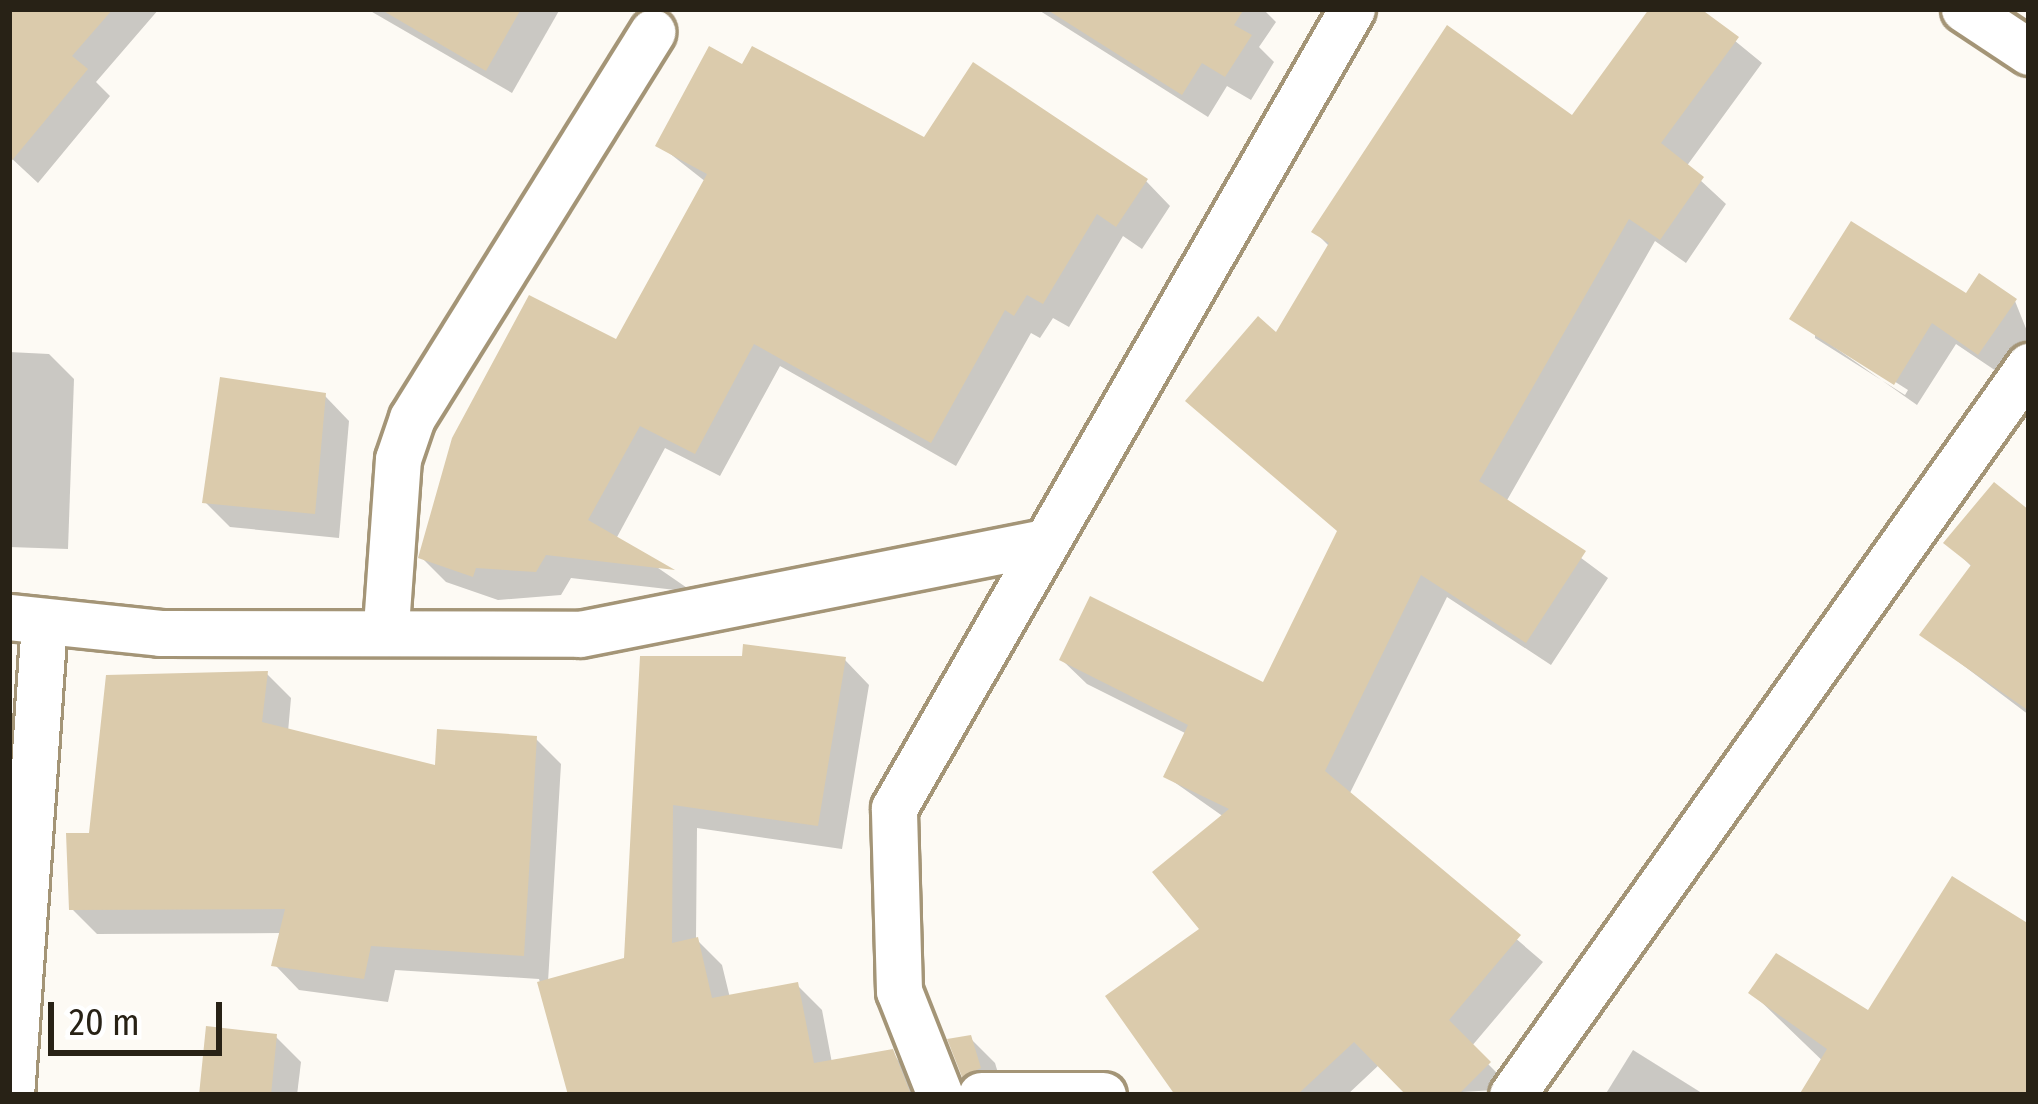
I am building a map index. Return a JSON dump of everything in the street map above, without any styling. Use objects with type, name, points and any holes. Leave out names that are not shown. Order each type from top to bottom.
[{"type":"street","points":[[940,1095],[899,991],[887,840],[1038,543],[1352,9]]},
{"type":"street","points":[[1964,9],[2029,52]]},
{"type":"street","points":[[386,626],[412,418],[652,32]]},
{"type":"street","points":[[1513,1095],[2029,366]]},
{"type":"street","points":[[11,1095],[27,620],[290,635],[386,626],[580,634],[1038,543]]},
{"type":"street","points":[[981,1095],[1103,1095]]},
{"type":"building","points":[[9,9],[113,9],[72,56],[88,69],[9,164]]},
{"type":"building","points":[[380,9],[521,9],[486,71]]},
{"type":"building","points":[[1046,9],[1244,9],[1234,25],[1252,35],[1225,77],[1202,63],[1182,95]]},
{"type":"building","points":[[1649,9],[1701,9],[1739,37],[1661,143],[1704,177],[1660,240],[1629,219],[1479,481],[1586,551],[1526,643],[1421,575],[1325,771],[1521,935],[1449,1020],[1491,1062],[1458,1095],[1406,1095],[1354,1042],[1297,1095],[1175,1095],[1105,996],[1199,929],[1152,872],[1229,809],[1163,777],[1188,725],[1059,660],[1090,596],[1263,682],[1337,531],[1185,401],[1258,316],[1276,332],[1329,243],[1311,232],[1447,25],[1572,115]]},
{"type":"building","points":[[709,46],[742,64],[752,46],[924,137],[973,62],[1148,179],[1116,227],[1097,214],[1043,304],[1027,295],[1014,316],[1005,310],[931,443],[754,344],[695,454],[640,426],[588,520],[675,570],[546,555],[536,572],[476,568],[473,577],[418,558],[452,438],[529,295],[616,339],[707,174],[655,146]]},
{"type":"building","points":[[1851,221],[1966,293],[1979,273],[2017,299],[1978,355],[1932,323],[1894,385],[1789,319]]},
{"type":"building","points":[[220,377],[326,393],[315,514],[202,503]]},
{"type":"building","points":[[1994,482],[2029,510],[2029,711],[1919,635],[1971,565],[1943,543]]},
{"type":"building","points":[[743,644],[846,657],[818,826],[673,805],[672,943],[698,937],[712,998],[798,982],[814,1063],[893,1049],[910,1092],[568,1095],[537,982],[624,958],[640,656],[742,656]]},
{"type":"building","points":[[268,671],[262,722],[435,765],[437,729],[537,736],[524,956],[371,946],[364,979],[271,966],[285,909],[69,910],[66,833],[89,833],[106,675]]},
{"type":"building","points":[[1952,876],[2029,924],[2029,1095],[1799,1095],[1827,1049],[1748,993],[1776,953],[1868,1010]]},
{"type":"building","points":[[206,1026],[277,1034],[271,1095],[199,1095]]},
{"type":"building","points":[[971,1035],[981,1068],[962,1077],[947,1039]]}]
